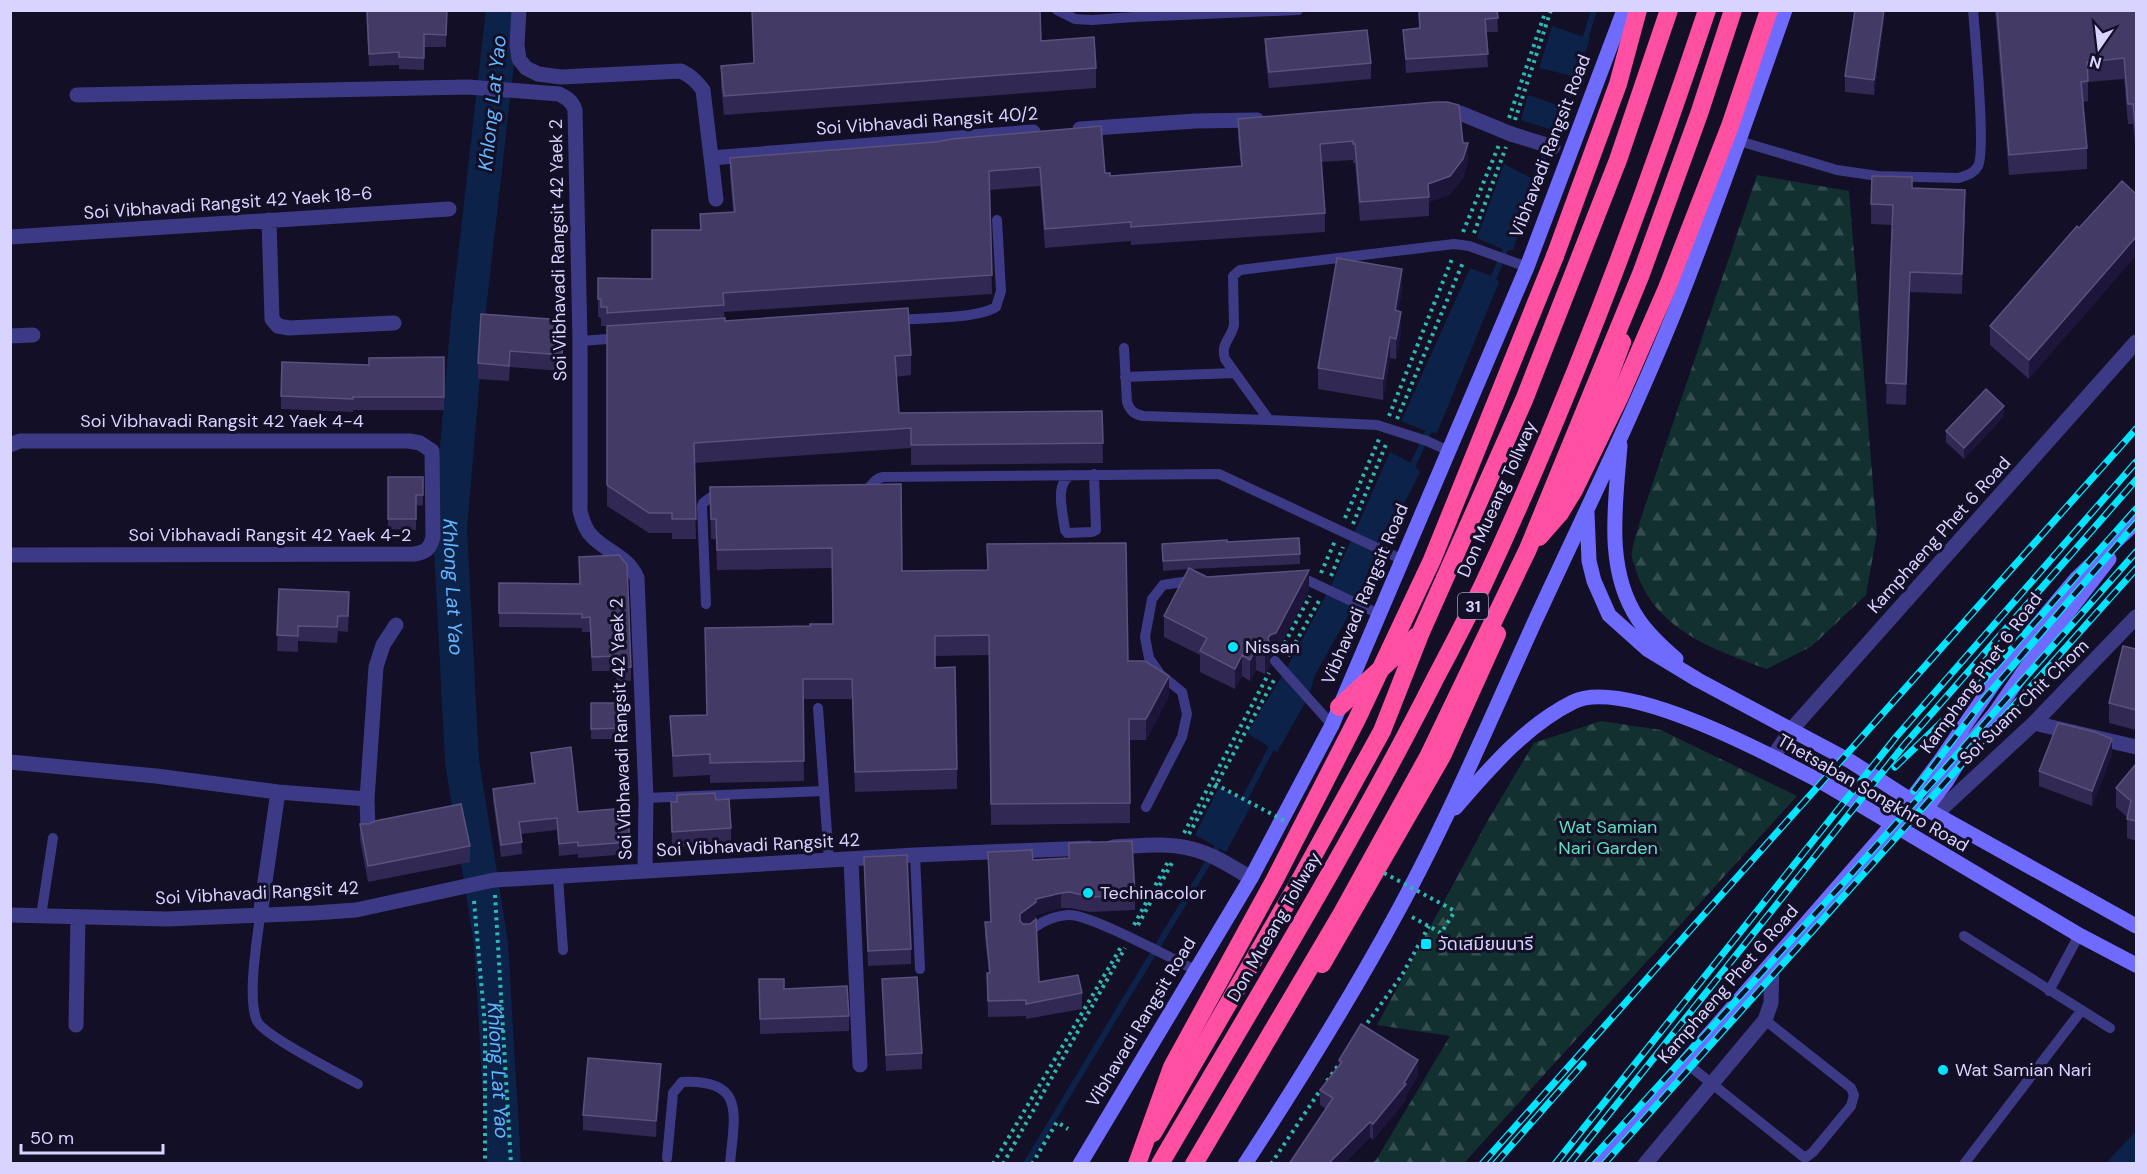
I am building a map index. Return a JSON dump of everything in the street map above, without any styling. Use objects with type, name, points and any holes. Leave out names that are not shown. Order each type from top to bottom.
[{"type":"highway","points":[[1137,1164],[1172,1067],[1275,879],[1357,719],[1432,560],[1555,256],[1618,84],[1638,10]]},
{"type":"highway","name":"31","points":[[1137,1164],[1296,887],[1382,731],[1421,632],[1524,400],[1618,160],[1669,10]]},
{"type":"highway","name":"Don Mueang Tollway","points":[[1160,1164],[1396,755],[1482,586],[1554,421],[1614,274],[1707,10]]},
{"type":"highway","name":"31","points":[[1194,1164],[1342,913],[1430,754],[1528,549],[1641,274],[1734,10]]},
{"type":"highway","name":"31","points":[[1203,1164],[1352,914],[1442,756],[1581,452],[1645,280],[1734,10]]},
{"type":"highway","points":[[1528,549],[1560,513],[1574,490],[1620,396],[1667,288],[1730,126],[1769,10]]},
{"type":"highway","points":[[1339,707],[1421,632]]},
{"type":"street","points":[[519,10],[517,45],[519,59],[526,68],[538,74],[561,77],[681,71],[690,75],[703,90],[716,199]]},
{"type":"street","points":[[1245,1164],[1307,1068],[1398,910],[1443,822],[1587,510],[1677,306],[1785,10]]},
{"type":"street","name":"Vibhavadi Rangsit Road","points":[[1080,1164],[1251,878],[1332,725],[1527,267],[1624,11]]},
{"type":"street","name":"Soi Vibhavadi Rangsit 42 Yaek 2","points":[[77,95],[468,87],[559,94],[567,97],[575,110],[580,341],[580,511],[584,525],[591,535],[628,562],[637,578],[646,798],[645,870]]},
{"type":"street","points":[[1425,112],[1460,113],[1570,153]]},
{"type":"street","name":"Soi Vibhavadi Rangsit 40/2","points":[[711,158],[912,140],[1195,121],[1277,119]]},
{"type":"street","name":"Soi Vibhavadi Rangsit 42 Yaek 18-6","points":[[10,237],[449,209]]},
{"type":"street","points":[[269,220],[272,319],[278,326],[290,328],[394,323]]},
{"type":"street","points":[[10,336],[33,335]]},
{"type":"street","name":"Kamphaeng Phet 6 Road","points":[[1773,757],[1791,730],[2136,342]]},
{"type":"street","points":[[1620,436],[1614,532],[1616,557],[1626,597],[1638,619],[1651,635],[1698,680]]},
{"type":"street","name":"Soi Vibhavadi Rangsit 42 Yaek 4-4","points":[[10,445],[20,441],[409,441],[420,443],[432,451]]},
{"type":"street","name":"Soi Vibhavadi Rangsit 42 Yaek 4-2","points":[[10,555],[414,554],[425,552],[431,546],[434,537],[432,451]]},
{"type":"street","name":"Thetsaban Songkhro Road","points":[[1587,510],[1589,561],[1594,581],[1609,615],[1647,649],[1698,680],[1850,761],[1912,801],[1932,810],[2136,926]]},
{"type":"street","name":"Kamphang Phet 6 Road","points":[[1912,801],[2018,648],[2076,579],[2136,523]]},
{"type":"street","name":"Kamphang Phet 6 Road","points":[[1932,810],[1970,743],[1995,713],[2035,655],[2136,523]]},
{"type":"street","name":"Soi Suam Chit Chom","points":[[1932,810],[2034,723],[2136,618]]},
{"type":"street","points":[[368,830],[367,799],[376,667],[383,645],[396,625]]},
{"type":"street","name":"Thetsaban Songkhro Road","points":[[1443,822],[1496,760],[1539,724],[1574,701],[1599,696],[1624,699],[1665,709],[1773,757],[1827,785],[2079,935],[2136,965]]},
{"type":"street","points":[[2034,723],[2136,747]]},
{"type":"street","points":[[10,762],[156,776],[278,792],[367,799]]},
{"type":"street","points":[[260,916],[278,792]]},
{"type":"street","name":"Kamphaeng Phet 6 Road","points":[[1596,1164],[1912,801]]},
{"type":"street","name":"Soi Vibhavadi Rangsit 42","points":[[10,915],[167,919],[260,916],[356,910],[494,880],[915,855],[1179,846],[1210,855],[1251,878]]},
{"type":"street","points":[[851,860],[860,1065]]},
{"type":"street","points":[[76,1025],[78,917]]},
{"type":"street","points":[[1645,1164],[1765,1020],[1771,1003],[1772,964]]},
{"type":"lane","points":[[1057,10],[1075,19],[1092,20],[1298,10]]},
{"type":"lane","points":[[1739,141],[1837,170],[1878,176],[1959,178],[1971,174],[1980,162],[1981,140],[1973,10]]},
{"type":"lane","points":[[889,320],[961,315],[990,311],[996,307],[1001,291],[997,220]]},
{"type":"lane","points":[[1269,420],[1225,360],[1223,353],[1223,346],[1233,331],[1234,325],[1232,282],[1240,270],[1464,245],[1527,267]]},
{"type":"lane","points":[[580,341],[628,338]]},
{"type":"lane","points":[[1124,348],[1127,402],[1129,410],[1134,414],[1361,423],[1388,428],[1449,451]]},
{"type":"lane","points":[[1125,377],[1236,374]]},
{"type":"lane","points":[[1071,475],[1061,486],[1067,533],[1096,530],[1094,474]]},
{"type":"lane","points":[[851,493],[865,492],[875,479],[883,477],[1219,474],[1403,560]]},
{"type":"lane","points":[[706,603],[703,503],[711,497],[731,496]]},
{"type":"lane","points":[[1287,576],[1323,588],[1379,614]]},
{"type":"lane","points":[[1146,807],[1182,737],[1187,714],[1182,692],[1160,674],[1149,658],[1145,637],[1152,599],[1163,585],[1210,579]]},
{"type":"lane","points":[[1281,666],[1332,725]]},
{"type":"lane","points":[[818,708],[829,860]]},
{"type":"lane","points":[[646,798],[824,791]]},
{"type":"lane","points":[[40,916],[53,838]]},
{"type":"lane","points":[[915,855],[920,969]]},
{"type":"lane","points":[[558,877],[562,950]]},
{"type":"lane","points":[[1026,933],[1047,919],[1071,915],[1094,921],[1197,971]]},
{"type":"lane","points":[[260,916],[254,981],[254,1008],[258,1023],[284,1043],[358,1084]]},
{"type":"lane","points":[[2049,991],[2079,935]]},
{"type":"lane","points":[[1964,936],[2110,1028]]},
{"type":"lane","points":[[1966,1163],[2080,1011]]},
{"type":"lane","points":[[1686,1063],[1808,1161],[1851,1106],[1854,1095],[1851,1088],[1765,1020]]},
{"type":"lane","points":[[668,1158],[673,1093],[682,1082],[702,1081],[716,1084],[726,1092],[731,1101],[734,1113],[730,1164]]},
{"type":"path","points":[[1215,784],[1210,793],[1207,791],[1281,666],[1323,588],[1347,532],[1510,132],[1546,10]]},
{"type":"path","points":[[1003,1164],[1323,588],[1510,132],[1551,10]]},
{"type":"path","points":[[1179,846],[1219,768]]},
{"type":"path","points":[[494,880],[511,1164]]},
{"type":"path","points":[[472,884],[485,1026],[484,1164]]},
{"type":"path","points":[[1398,910],[1441,933],[1455,911]]},
{"type":"path","points":[[1360,1033],[1402,975],[1429,926]]},
{"type":"path","points":[[993,1164],[1129,938]]},
{"type":"path","points":[[1271,1164],[1347,1052]]},
{"type":"path","points":[[1032,1164],[1057,1122],[1068,1129]]},
{"type":"green space","points":[[1757,175],[1849,191],[1877,533],[1866,595],[1812,646],[1767,669],[1707,645],[1671,622],[1657,608],[1645,590],[1632,560],[1640,521]]},
{"type":"green space","name":"Wat Samian Nari Garden","points":[[1601,721],[1661,730],[1797,796],[1464,1163],[1372,1163],[1376,1160],[1450,1036],[1377,1025],[1488,820],[1534,743]]},
{"type":"water","points":[[1552,26],[1590,39],[1577,77],[1539,68]]},
{"type":"water","points":[[1528,95],[1564,107],[1555,131],[1521,120]]},
{"type":"water","points":[[1504,164],[1537,181],[1513,250],[1505,250],[1477,238]]},
{"type":"water","points":[[1470,268],[1494,277],[1499,282],[1437,433],[1428,432],[1401,421]]},
{"type":"water","points":[[1390,452],[1413,464],[1420,472],[1393,526],[1378,547],[1356,602],[1315,675],[1308,698],[1277,752],[1247,733],[1285,671],[1329,590]]},
{"type":"water","points":[[1219,787],[1252,804],[1226,852],[1195,835]]},
{"type":"water","points":[[2136,1131],[2136,1163],[2106,1163]]},
{"type":"building","points":[[367,10],[447,10],[446,35],[424,34],[424,58],[399,57],[399,52],[369,54]]},
{"type":"building","points":[[752,10],[1040,10],[1041,41],[1094,37],[1096,68],[724,96],[721,66],[754,63]]},
{"type":"building","points":[[1419,10],[1497,10],[1498,18],[1485,19],[1488,54],[1406,59],[1403,30],[1420,28]]},
{"type":"building","points":[[1855,10],[1884,10],[1874,80],[1845,76]]},
{"type":"building","points":[[1997,10],[2136,10],[2136,133],[2133,104],[2128,104],[2124,58],[2087,62],[2088,81],[2081,82],[2087,148],[2009,155]]},
{"type":"building","points":[[1367,30],[1371,63],[1269,72],[1265,39]]},
{"type":"building","points":[[1436,102],[1459,105],[1463,143],[1468,143],[1463,159],[1450,176],[1428,184],[1429,197],[1360,202],[1353,141],[1320,144],[1325,213],[1131,227],[1131,222],[1045,229],[1040,167],[989,171],[992,275],[723,293],[724,305],[607,313],[607,307],[601,307],[601,299],[598,299],[598,278],[652,279],[652,230],[701,230],[700,214],[735,212],[730,158],[1101,126],[1105,173],[1110,173],[1110,176],[1242,166],[1238,119]]},
{"type":"building","points":[[1872,176],[1912,177],[1912,188],[1965,190],[1962,274],[1910,272],[1906,384],[1886,383],[1893,205],[1871,204]]},
{"type":"building","points":[[2122,181],[2136,194],[2136,237],[2029,360],[1990,326],[2077,226],[2079,228]]},
{"type":"building","points":[[1337,258],[1402,269],[1395,310],[1401,312],[1396,339],[1390,337],[1383,379],[1318,368]]},
{"type":"building","points":[[908,308],[911,355],[895,356],[899,413],[1102,411],[1103,443],[911,445],[911,428],[694,443],[696,519],[672,519],[672,513],[649,513],[607,485],[607,326],[725,318],[725,321]]},
{"type":"building","points":[[481,314],[564,320],[562,355],[510,351],[509,366],[478,363]]},
{"type":"building","points":[[444,357],[444,397],[353,397],[353,399],[281,396],[282,362],[369,365],[369,358]]},
{"type":"building","points":[[1986,389],[2004,406],[1964,448],[1946,431]]},
{"type":"building","points":[[388,477],[423,477],[423,495],[416,495],[416,519],[388,519]]},
{"type":"building","points":[[901,484],[902,571],[988,570],[987,544],[1126,543],[1128,661],[1145,661],[1169,676],[1146,719],[1129,719],[1130,803],[991,804],[989,635],[935,636],[935,668],[955,667],[957,769],[855,772],[852,679],[803,679],[804,761],[710,763],[710,754],[673,756],[670,716],[707,715],[705,628],[833,624],[832,548],[717,550],[716,519],[711,519],[710,487]]},
{"type":"building","points":[[1299,538],[1300,554],[1163,561],[1162,544]]},
{"type":"building","points":[[619,555],[627,565],[631,667],[617,668],[616,656],[592,657],[590,617],[582,618],[582,614],[499,613],[499,583],[580,584],[579,557]]},
{"type":"building","name":"Nissan","points":[[1189,568],[1207,577],[1309,570],[1276,633],[1268,638],[1270,646],[1265,654],[1256,649],[1250,660],[1242,655],[1235,669],[1200,651],[1207,638],[1164,616]]},
{"type":"building","points":[[279,589],[349,592],[348,616],[338,616],[337,627],[298,626],[298,636],[277,635]]},
{"type":"building","points":[[2123,646],[2136,649],[2136,710],[2109,703]]},
{"type":"building","points":[[591,703],[624,703],[624,728],[591,729]]},
{"type":"building","points":[[2058,723],[2095,732],[2112,739],[2092,791],[2039,771]]},
{"type":"building","points":[[571,747],[578,812],[614,809],[615,818],[628,817],[630,842],[578,846],[578,842],[559,844],[557,818],[519,822],[522,842],[501,845],[493,789],[535,783],[531,753]]},
{"type":"building","points":[[2136,764],[2136,821],[2127,819],[2131,801],[2116,788]]},
{"type":"building","points":[[715,793],[716,800],[729,799],[731,828],[672,832],[671,802],[677,802],[677,795]]},
{"type":"building","points":[[461,804],[470,846],[368,866],[360,824]]},
{"type":"building","points":[[1132,841],[1135,895],[1090,897],[1070,892],[1061,893],[1036,899],[1036,902],[1020,914],[1020,921],[1023,924],[1030,924],[1036,919],[1039,982],[1078,975],[1082,993],[1026,1004],[1026,1000],[988,1001],[987,973],[990,973],[985,922],[991,922],[988,852],[1032,850],[1033,860],[1069,858],[1069,843]]},
{"type":"building","points":[[907,855],[911,949],[868,951],[864,857]]},
{"type":"building","points":[[917,977],[922,1053],[886,1055],[882,979]]},
{"type":"building","points":[[759,979],[784,979],[784,989],[847,986],[849,1016],[760,1019]]},
{"type":"building","points":[[1361,1024],[1418,1060],[1404,1083],[1406,1084],[1373,1124],[1370,1122],[1328,1164],[1289,1164],[1333,1098],[1320,1090],[1342,1062],[1339,1060]]},
{"type":"building","points":[[588,1058],[661,1064],[656,1121],[583,1115]]},
{"type":"waterway","name":"Khlong Lat Yao","points":[[503,10],[468,318],[450,529],[462,761],[491,943],[504,1164]]},
{"type":"waterway","points":[[1584,43],[1594,10]]},
{"type":"waterway","points":[[1532,184],[1562,114],[1576,70]]},
{"type":"waterway","points":[[1491,284],[1508,243]]},
{"type":"waterway","points":[[1410,471],[1431,426]]},
{"type":"waterway","points":[[1241,806],[1274,743]]},
{"type":"waterway","points":[[1026,1164],[1221,841]]},
{"type":"railway","points":[[1482,1164],[2136,429]]},
{"type":"railway","points":[[1555,1164],[1896,737],[2136,462]]},
{"type":"railway","points":[[1569,1164],[1905,744],[2136,480]]},
{"type":"railway","points":[[1895,767],[1974,691],[2136,509]]},
{"type":"railway","points":[[1914,791],[1985,698],[2136,523]]},
{"type":"railway","points":[[1587,1164],[1846,880],[2136,552]]},
{"type":"railway","points":[[1604,1164],[2136,569]]},
{"type":"railway","points":[[1495,1164],[1583,1064]]},
{"type":"place","name":"Nissan","points":[[1233,647]]},
{"type":"place","name":"Techinacolor","points":[[1088,893]]},
{"type":"place","name":"วัดเสมียนนารี","points":[[1426,944]]},
{"type":"place","name":"Wat Samian Nari","points":[[1943,1070]]}]
